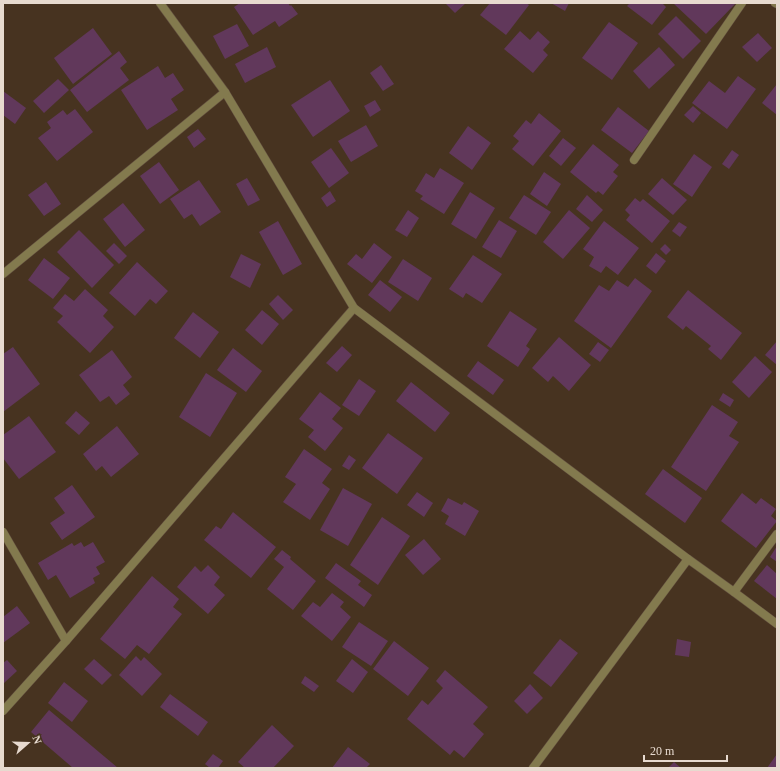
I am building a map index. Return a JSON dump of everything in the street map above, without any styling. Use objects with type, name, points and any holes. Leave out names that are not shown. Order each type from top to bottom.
[{"type":"street","points":[[160,3],[225,92],[354,308],[777,624]]},
{"type":"street","points":[[634,160],[742,3]]},
{"type":"street","points":[[3,274],[225,92]]},
{"type":"street","points":[[3,711],[66,641],[354,308]]},
{"type":"street","points":[[3,532],[66,641]]},
{"type":"street","points":[[734,592],[777,534]]},
{"type":"street","points":[[533,768],[688,559]]},
{"type":"building","points":[[240,3],[288,3],[298,14],[279,27],[275,21],[253,35],[234,7]]},
{"type":"building","points":[[445,3],[466,3],[455,13]]},
{"type":"building","points":[[490,3],[526,3],[529,5],[506,35],[480,15]]},
{"type":"building","points":[[551,3],[569,3],[565,11]]},
{"type":"building","points":[[630,3],[662,3],[666,7],[652,25],[627,6]]},
{"type":"building","points":[[673,3],[736,3],[706,34]]},
{"type":"building","points":[[676,16],[701,41],[683,59],[658,34]]},
{"type":"building","points":[[609,22],[638,43],[612,80],[582,58]]},
{"type":"building","points":[[237,24],[249,46],[225,59],[213,36]]},
{"type":"building","points":[[93,28],[112,54],[73,84],[54,58]]},
{"type":"building","points":[[520,31],[530,40],[538,31],[550,42],[543,50],[548,55],[533,73],[504,49]]},
{"type":"building","points":[[758,33],[772,48],[757,62],[742,47]]},
{"type":"building","points":[[267,47],[276,67],[245,83],[235,64]]},
{"type":"building","points":[[659,47],[675,65],[649,89],[633,71]]},
{"type":"building","points":[[119,51],[127,62],[120,68],[129,80],[87,112],[70,90]]},
{"type":"building","points":[[381,65],[394,84],[383,91],[370,73]]},
{"type":"building","points":[[158,66],[165,78],[173,73],[184,90],[171,99],[178,110],[147,130],[121,90]]},
{"type":"building","points":[[738,76],[756,89],[727,129],[692,103],[709,81],[725,93]]},
{"type":"building","points":[[58,79],[69,90],[44,113],[33,101]]},
{"type":"building","points":[[330,80],[350,111],[313,137],[291,105]]},
{"type":"building","points":[[777,84],[777,115],[762,103]]},
{"type":"building","points":[[3,91],[26,108],[15,124],[3,115]]},
{"type":"building","points":[[375,100],[381,110],[370,117],[364,106]]},
{"type":"building","points":[[693,106],[701,113],[693,123],[684,115]]},
{"type":"building","points":[[618,107],[649,131],[632,153],[601,130]]},
{"type":"building","points":[[75,109],[93,132],[57,161],[38,138],[51,128],[47,122],[63,110],[67,115]]},
{"type":"building","points":[[539,113],[561,131],[533,166],[512,149],[519,141],[513,136],[526,120],[531,124]]},
{"type":"building","points":[[366,125],[378,146],[351,162],[338,141]]},
{"type":"building","points":[[468,126],[491,143],[472,170],[449,153]]},
{"type":"building","points":[[198,129],[206,139],[194,148],[187,137]]},
{"type":"building","points":[[563,138],[576,148],[561,166],[549,156]]},
{"type":"building","points":[[593,144],[619,165],[613,172],[618,176],[603,195],[598,191],[596,193],[570,172]]},
{"type":"building","points":[[331,148],[349,173],[329,188],[311,162]]},
{"type":"building","points":[[732,150],[739,155],[729,169],[722,164]]},
{"type":"building","points":[[694,154],[712,167],[692,197],[673,184]]},
{"type":"building","points":[[159,162],[179,190],[160,204],[140,176]]},
{"type":"building","points":[[440,168],[464,183],[444,214],[420,199],[423,196],[415,191],[426,173],[434,178]]},
{"type":"building","points":[[544,172],[561,184],[547,206],[530,194]]},
{"type":"building","points":[[247,178],[260,200],[248,206],[236,184]]},
{"type":"building","points":[[662,178],[687,200],[673,215],[648,194]]},
{"type":"building","points":[[199,180],[221,212],[200,226],[192,214],[184,219],[170,199]]},
{"type":"building","points":[[46,182],[61,204],[44,216],[28,195]]},
{"type":"building","points":[[330,191],[336,201],[327,207],[321,198]]},
{"type":"building","points":[[470,192],[495,208],[476,239],[451,224]]},
{"type":"building","points":[[524,195],[551,212],[536,235],[509,218]]},
{"type":"building","points":[[587,195],[603,210],[592,222],[576,209]]},
{"type":"building","points":[[635,198],[640,202],[643,199],[670,221],[652,243],[626,220],[630,215],[625,210]]},
{"type":"building","points":[[123,203],[145,230],[125,247],[103,219]]},
{"type":"building","points":[[408,210],[419,218],[407,237],[395,230]]},
{"type":"building","points":[[569,210],[590,228],[563,259],[543,242]]},
{"type":"building","points":[[499,220],[517,231],[501,258],[482,247]]},
{"type":"building","points":[[278,221],[302,264],[283,275],[259,232]]},
{"type":"building","points":[[604,221],[639,248],[618,275],[606,266],[601,273],[589,266],[594,257],[583,249]]},
{"type":"building","points":[[679,222],[687,227],[680,237],[672,231]]},
{"type":"building","points":[[79,230],[114,265],[92,288],[57,252]]},
{"type":"building","points":[[114,243],[127,256],[119,264],[106,251]]},
{"type":"building","points":[[374,243],[392,257],[372,283],[347,264],[356,254],[362,259]]},
{"type":"building","points":[[665,244],[671,250],[666,255],[660,249]]},
{"type":"building","points":[[656,253],[666,261],[656,274],[646,266]]},
{"type":"building","points":[[241,254],[261,264],[250,288],[230,277]]},
{"type":"building","points":[[473,255],[502,274],[482,303],[466,293],[463,298],[449,289]]},
{"type":"building","points":[[44,258],[70,278],[53,299],[28,280]]},
{"type":"building","points":[[403,259],[432,278],[418,301],[388,282]]},
{"type":"building","points":[[137,262],[168,291],[156,304],[150,299],[135,316],[109,293]]},
{"type":"building","points":[[635,278],[652,291],[611,348],[574,321],[599,285],[609,291],[617,280],[628,287]]},
{"type":"building","points":[[380,280],[402,297],[390,312],[368,295]]},
{"type":"building","points":[[85,289],[108,310],[103,316],[114,327],[90,353],[57,322],[63,316],[53,308],[65,294],[74,301]]},
{"type":"building","points":[[688,290],[742,333],[721,360],[708,349],[711,346],[686,326],[683,330],[667,317]]},
{"type":"building","points":[[278,295],[293,310],[283,320],[269,304]]},
{"type":"building","points":[[262,310],[279,324],[262,345],[245,330]]},
{"type":"building","points":[[510,311],[537,329],[526,346],[530,349],[518,367],[487,346]]},
{"type":"building","points":[[193,312],[219,332],[200,358],[174,338]]},
{"type":"building","points":[[559,337],[591,365],[569,391],[553,376],[548,382],[532,368]]},
{"type":"building","points":[[777,341],[777,365],[765,355]]},
{"type":"building","points":[[598,342],[609,350],[600,362],[589,354]]},
{"type":"building","points":[[342,346],[352,355],[337,372],[326,363]]},
{"type":"building","points":[[13,347],[40,384],[3,412],[3,354]]},
{"type":"building","points":[[233,348],[262,371],[246,392],[217,370]]},
{"type":"building","points":[[112,350],[132,377],[123,385],[130,394],[116,405],[109,396],[100,402],[79,375]]},
{"type":"building","points":[[755,356],[772,372],[749,398],[732,382]]},
{"type":"building","points":[[478,361],[504,380],[493,395],[467,376]]},
{"type":"building","points":[[206,373],[237,393],[210,437],[179,417]]},
{"type":"building","points":[[359,379],[376,391],[359,416],[342,405]]},
{"type":"building","points":[[411,382],[450,413],[435,432],[396,401]]},
{"type":"building","points":[[320,392],[341,408],[332,419],[343,428],[325,451],[308,437],[314,430],[299,419]]},
{"type":"building","points":[[723,393],[734,400],[730,407],[719,400]]},
{"type":"building","points":[[712,405],[738,422],[729,436],[739,442],[706,491],[671,467]]},
{"type":"building","points":[[76,411],[90,423],[79,435],[65,423]]},
{"type":"building","points":[[29,416],[56,452],[19,479],[3,458],[3,435]]},
{"type":"building","points":[[117,426],[139,454],[111,477],[102,466],[96,471],[83,454]]},
{"type":"building","points":[[388,433],[423,458],[397,494],[362,468]]},
{"type":"building","points":[[304,449],[332,469],[322,483],[330,489],[310,520],[283,502],[296,484],[285,477]]},
{"type":"building","points":[[349,455],[356,460],[349,470],[342,466]]},
{"type":"building","points":[[663,469],[702,498],[685,523],[645,494]]},
{"type":"building","points":[[72,485],[95,517],[62,540],[50,523],[65,513],[54,498]]},
{"type":"building","points":[[343,488],[372,504],[348,546],[320,530]]},
{"type":"building","points":[[417,492],[433,503],[424,517],[407,505]]},
{"type":"building","points":[[742,493],[756,504],[761,498],[776,509],[771,516],[777,521],[756,548],[721,521]]},
{"type":"building","points":[[448,498],[462,505],[464,502],[479,511],[465,536],[445,524],[449,516],[441,511]]},
{"type":"building","points":[[233,512],[276,547],[251,578],[204,540],[216,526],[221,529]]},
{"type":"building","points":[[382,517],[410,536],[378,585],[350,565]]},
{"type":"building","points":[[424,539],[441,559],[423,575],[405,555]]},
{"type":"building","points":[[81,542],[84,547],[93,542],[105,562],[96,567],[100,574],[93,578],[95,583],[70,598],[56,575],[48,580],[38,563],[72,543],[74,546]]},
{"type":"building","points":[[777,546],[777,562],[770,557]]},
{"type":"building","points":[[282,550],[291,557],[290,559],[316,581],[293,610],[267,589],[284,567],[274,559]]},
{"type":"building","points":[[336,563],[361,581],[358,585],[372,595],[364,607],[325,578]]},
{"type":"building","points":[[208,565],[220,577],[214,585],[225,595],[208,614],[177,587],[195,566],[201,572]]},
{"type":"building","points":[[767,565],[777,574],[777,599],[754,581]]},
{"type":"building","points":[[152,576],[179,599],[173,607],[182,614],[149,654],[137,645],[125,659],[100,639]]},
{"type":"building","points":[[332,593],[344,602],[340,607],[351,617],[332,641],[301,616],[313,602],[320,607]]},
{"type":"building","points":[[17,606],[30,623],[3,643],[3,617]]},
{"type":"building","points":[[359,622],[388,641],[371,666],[342,647]]},
{"type":"building","points":[[560,639],[578,653],[551,687],[533,673]]},
{"type":"building","points":[[677,639],[691,642],[689,657],[675,655]]},
{"type":"building","points":[[394,641],[429,668],[408,696],[373,669]]},
{"type":"building","points":[[136,656],[141,661],[144,657],[162,674],[142,696],[119,675]]},
{"type":"building","points":[[94,659],[112,675],[102,685],[84,669]]},
{"type":"building","points":[[352,659],[368,672],[353,693],[336,681]]},
{"type":"building","points":[[7,660],[17,671],[3,684],[3,663]]},
{"type":"building","points":[[445,670],[488,707],[473,724],[484,734],[464,758],[454,750],[450,755],[407,719],[422,700],[428,705],[443,688],[436,681]]},
{"type":"building","points":[[305,676],[319,686],[314,692],[301,683]]},
{"type":"building","points":[[64,682],[88,701],[72,722],[48,703]]},
{"type":"building","points":[[530,684],[543,698],[527,714],[514,701]]},
{"type":"building","points":[[170,694],[208,722],[198,736],[160,707]]},
{"type":"building","points":[[49,710],[118,768],[73,768],[31,732]]},
{"type":"building","points":[[272,725],[294,746],[273,768],[245,768],[238,762]]},
{"type":"building","points":[[348,747],[370,764],[366,768],[332,768]]},
{"type":"building","points":[[213,754],[223,761],[218,768],[210,768],[205,764]]},
{"type":"building","points":[[777,754],[777,768],[767,768]]},
{"type":"building","points":[[674,762],[681,768],[668,768]]}]
